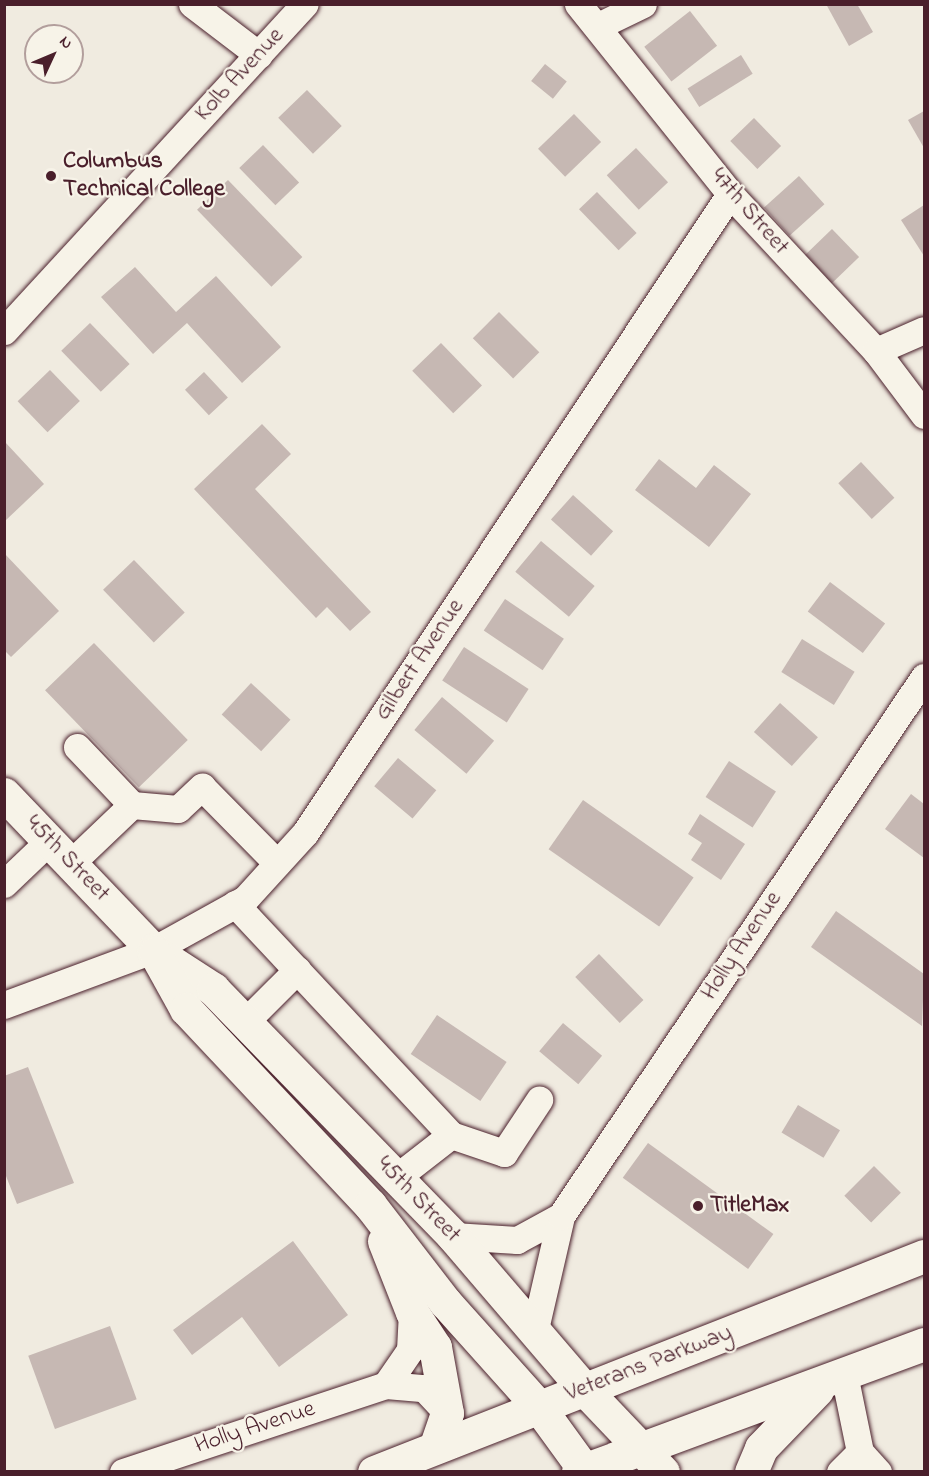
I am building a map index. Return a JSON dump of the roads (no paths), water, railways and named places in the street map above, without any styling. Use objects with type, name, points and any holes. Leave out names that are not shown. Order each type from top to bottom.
[{"type":"main road","name":"45th Street","points":[[4,794],[153,950],[213,989],[396,1177],[453,1236],[585,1390],[652,1460]]},
{"type":"main road","name":"45th Street","points":[[153,950],[186,1009],[370,1205],[445,1302],[538,1406],[582,1471]]},
{"type":"main road","points":[[370,1205],[412,1312],[435,1347],[447,1413],[435,1447]]},
{"type":"main road","name":"Veterans Parkway","points":[[374,1472],[924,1256]]},
{"type":"main road","points":[[582,1471],[652,1460],[835,1378],[924,1344]]},
{"type":"main road","points":[[751,1472],[761,1448],[783,1422],[835,1378]]},
{"type":"street","points":[[192,4],[259,55]]},
{"type":"street","name":"Kolb Avenue","points":[[4,331],[305,4]]},
{"type":"street","name":"47th Street","points":[[578,4],[598,26],[730,194],[876,351],[924,415]]},
{"type":"street","points":[[598,26],[643,4]]},
{"type":"street","name":"Gilbert Avenue","points":[[4,1005],[153,950],[235,904],[277,863],[312,823],[730,194]]},
{"type":"street","points":[[876,351],[924,330]]},
{"type":"street","name":"Holly Avenue","points":[[535,1329],[561,1215],[924,677]]},
{"type":"street","points":[[77,747],[132,805]]},
{"type":"street","points":[[4,884],[60,852],[132,805],[178,809],[202,787],[277,863]]},
{"type":"street","points":[[235,904],[451,1135],[504,1153],[539,1100]]},
{"type":"street","points":[[245,1022],[297,970]]},
{"type":"street","points":[[396,1177],[451,1135]]},
{"type":"street","name":"Holly Avenue","points":[[453,1236],[517,1240],[561,1215]]},
{"type":"street","points":[[387,1385],[410,1350],[412,1312]]},
{"type":"street","points":[[835,1378],[869,1462],[840,1472]]},
{"type":"street","name":"Holly Avenue","points":[[123,1472],[387,1385],[424,1388],[447,1413]]},
{"type":"place","name":"Columbus Technical College","points":[[51,176]]},
{"type":"place","name":"TitleMax","points":[[698,1206]]}]
